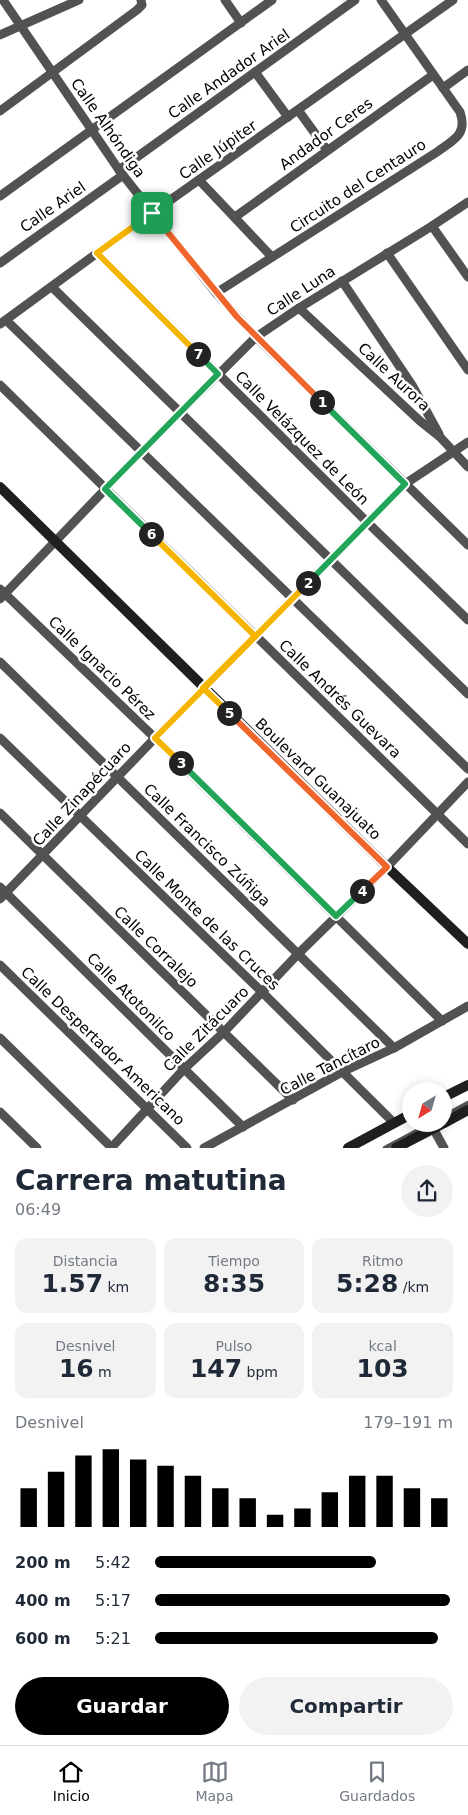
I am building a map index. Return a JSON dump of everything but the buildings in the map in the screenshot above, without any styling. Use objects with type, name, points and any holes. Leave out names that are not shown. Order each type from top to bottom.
[{"type":"street","name":"Calle Alhóndiga","points":[[4,0],[121,172],[216,293],[256,337],[468,545]]},
{"type":"street","points":[[0,35],[19,23],[79,0]]},
{"type":"street","points":[[0,111],[140,7],[142,4],[141,0]]},
{"type":"street","points":[[225,0],[241,23]]},
{"type":"street","points":[[0,196],[272,0]]},
{"type":"street","name":"Calle Andador Ariel","points":[[121,172],[354,0]]},
{"type":"street","points":[[381,0],[444,88],[468,70]]},
{"type":"street","name":"Calle Júpiter","points":[[3,322],[152,213],[454,0]]},
{"type":"street","points":[[255,72],[288,117]]},
{"type":"street","name":"Andador Ceres","points":[[235,217],[433,74]]},
{"type":"street","name":"Circuito del Centauro","points":[[216,293],[457,137],[463,130],[463,119],[444,88]]},
{"type":"street","points":[[298,110],[327,150]]},
{"type":"street","name":"Calle Ariel","points":[[0,263],[121,172]]},
{"type":"street","points":[[199,180],[272,256]]},
{"type":"street","name":"Calle Luna","points":[[2,594],[256,337],[468,202]]},
{"type":"street","points":[[432,226],[468,277]]},
{"type":"street","name":"Calle Velázquez de León","points":[[97,253],[468,620]]},
{"type":"street","points":[[387,253],[468,370]]},
{"type":"street","points":[[342,281],[412,385],[440,437]]},
{"type":"street","points":[[52,287],[468,694]]},
{"type":"street","name":"Calle Aurora","points":[[299,308],[440,437],[468,467]]},
{"type":"street","points":[[3,322],[142,451],[468,769]]},
{"type":"street","name":"Calle Andrés Guevara","points":[[0,385],[468,844]]},
{"type":"street","name":"Calle Zinapécuaro","points":[[2,893],[43,856],[203,688],[405,484],[468,442]]},
{"type":"street","name":"Boulevard Guanajuato","points":[[0,487],[203,688],[468,944]]},
{"type":"street","name":"Calle Ignacio Pérez","points":[[2,594],[155,738],[442,1021]]},
{"type":"street","name":"Calle Francisco Zúñiga","points":[[0,662],[394,1048]]},
{"type":"street","name":"Calle Monte de las Cruces","points":[[0,738],[394,1123]]},
{"type":"street","name":"Calle Zitácuaro","points":[[112,1147],[184,1070],[387,867],[468,782]]},
{"type":"street","name":"Calle Corralejo","points":[[0,813],[293,1100]]},
{"type":"street","name":"Calle Atotonilco","points":[[2,893],[243,1128]]},
{"type":"street","name":"Calle Despertador Americano","points":[[0,965],[187,1148]]},
{"type":"street","name":"Calle Tancítaro","points":[[204,1148],[342,1072],[394,1048],[468,1006]]},
{"type":"street","points":[[0,1038],[112,1147]]},
{"type":"street","points":[[452,1093],[468,1085]]},
{"type":"street","points":[[452,1118],[468,1110]]},
{"type":"street","points":[[0,1112],[37,1148]]},
{"type":"street","points":[[348,1148],[402,1119]]},
{"type":"street","points":[[396,1148],[425,1132]]},
{"type":"street","points":[[439,1132],[444,1148]]},
{"type":"lane","points":[[452,1098],[468,1090]]},
{"type":"lane","points":[[452,1112],[468,1103]]},
{"type":"lane","points":[[356,1148],[402,1124]]},
{"type":"lane","points":[[385,1148],[421,1132]]},
{"type":"route","points":[[152,213],[97,253],[218,374],[105,489],[255,636],[203,688],[387,867],[336,916],[155,738],[203,688],[293,598],[330,560],[368,523],[405,484],[237,317],[152,213]]}]
